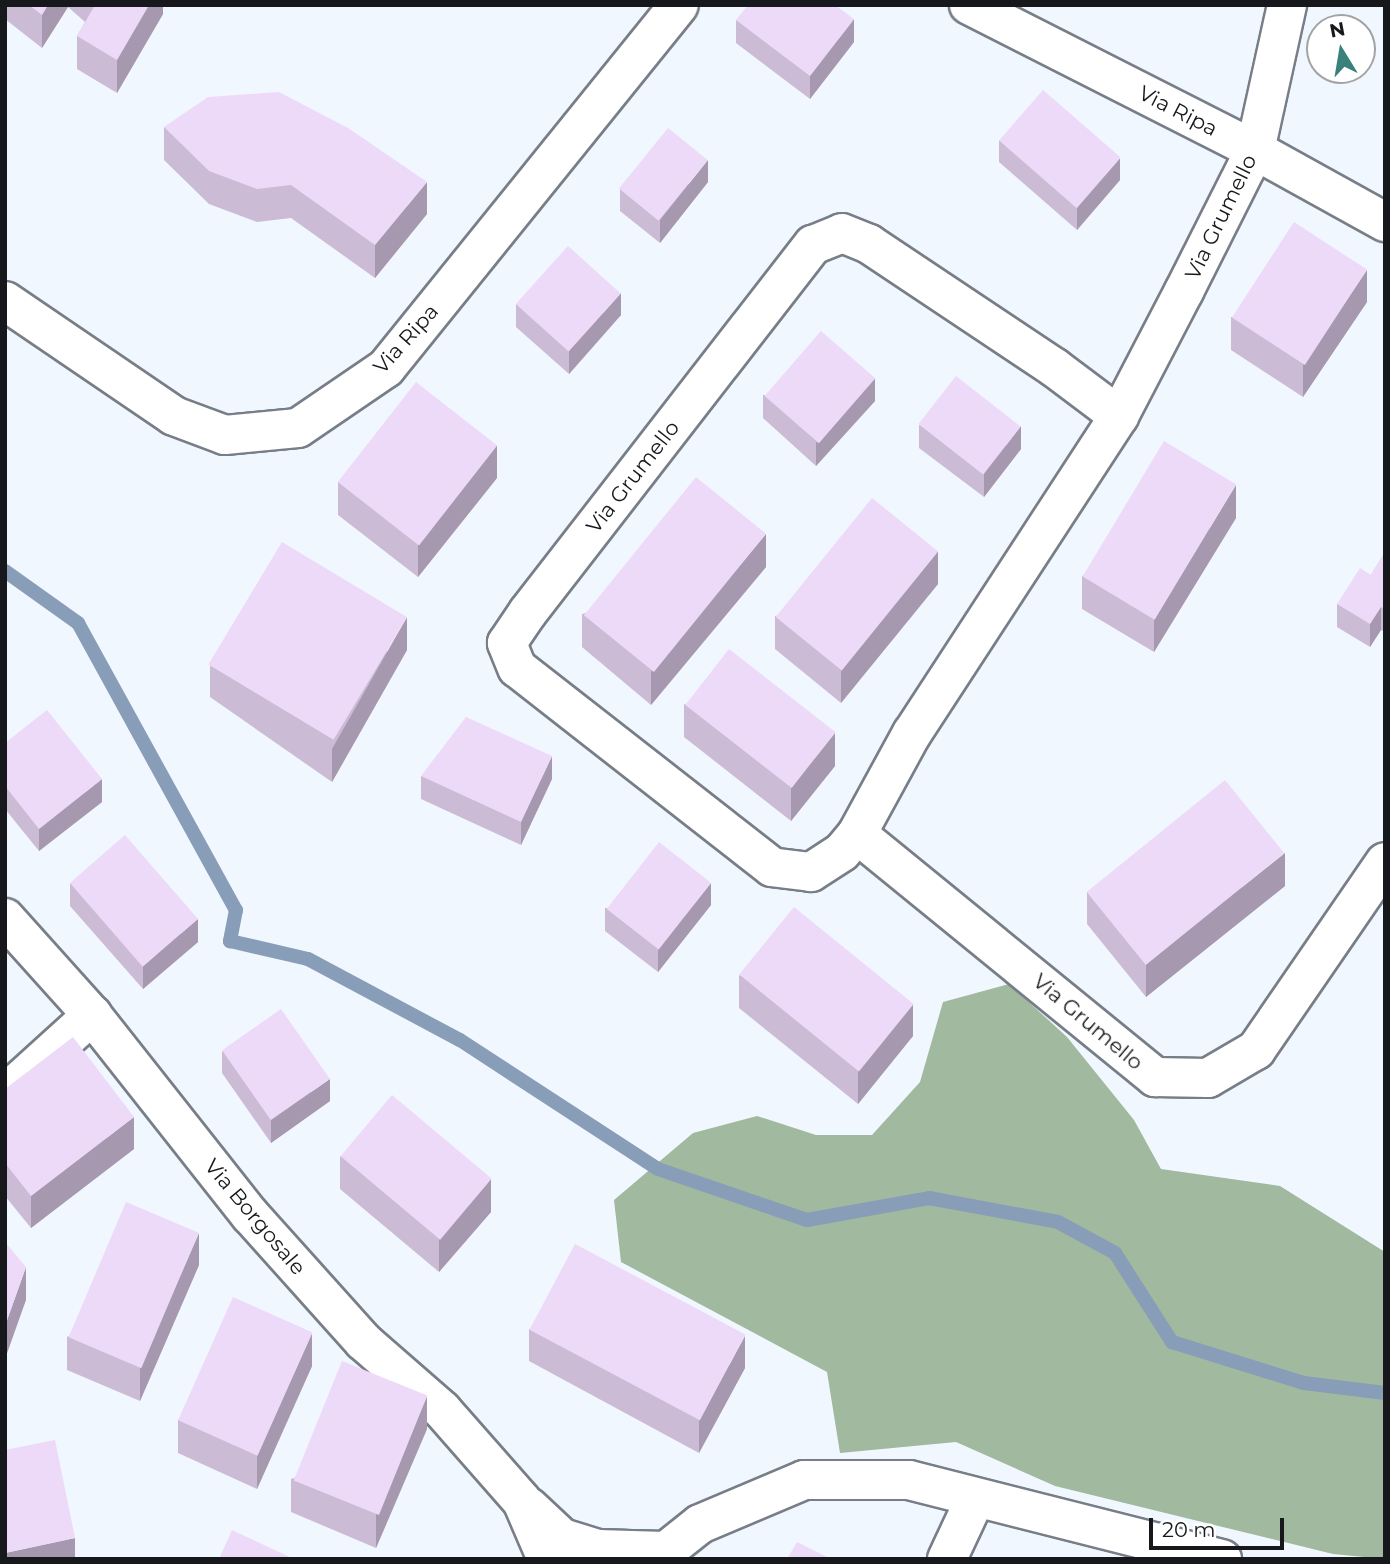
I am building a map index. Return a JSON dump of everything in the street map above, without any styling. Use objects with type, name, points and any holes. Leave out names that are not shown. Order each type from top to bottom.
[{"type":"street","name":"Via Ripa","points":[[5,301],[174,416],[225,435],[298,428],[386,368],[680,5]]},
{"type":"street","name":"Via Ripa","points":[[970,5],[1255,150],[1385,222]]},
{"type":"street","name":"Via Grumello","points":[[1119,416],[1055,368],[869,244],[842,233],[813,245],[528,612],[508,643],[517,668],[772,867],[811,872],[842,852],[857,834],[912,733],[1119,416],[1255,150],[1287,5]]},
{"type":"street","name":"Via Grumello","points":[[857,834],[1155,1077],[1208,1078],[1256,1050],[1385,862]]},
{"type":"street","name":"Via Borgosale","points":[[5,918],[92,1015],[261,1227],[363,1341],[442,1410],[522,1501],[562,1538],[598,1549],[660,1555]]},
{"type":"street","points":[[5,1094],[92,1015]]},
{"type":"street","points":[[660,1555],[699,1524],[804,1480],[909,1480],[1222,1559]]},
{"type":"street","points":[[947,1559],[976,1497]]},
{"type":"street","name":"Via Borgosale","points":[[522,1501],[547,1559]]},
{"type":"green space","points":[[1009,984],[1067,1037],[1134,1120],[1161,1169],[1280,1186],[1385,1252],[1385,1559],[1333,1554],[1055,1486],[956,1442],[840,1453],[827,1372],[621,1262],[614,1200],[693,1133],[757,1116],[816,1135],[872,1135],[920,1082],[943,1002]]},
{"type":"building","points":[[29,5],[48,5],[42,15]]},
{"type":"building","points":[[95,5],[149,5],[117,60],[77,36]]},
{"type":"building","points":[[748,5],[835,5],[854,19],[810,76],[736,20]]},
{"type":"building","points":[[1043,90],[1121,158],[1077,208],[999,141]]},
{"type":"building","points":[[279,92],[348,128],[427,182],[375,245],[291,185],[257,189],[209,171],[164,127],[208,97]]},
{"type":"building","points":[[668,128],[708,160],[659,221],[619,189]]},
{"type":"building","points":[[1294,222],[1367,269],[1305,365],[1232,318]]},
{"type":"building","points":[[568,246],[621,294],[569,351],[516,304]]},
{"type":"building","points":[[821,331],[875,378],[819,443],[765,396]]},
{"type":"building","points":[[956,376],[1021,426],[983,475],[918,424]]},
{"type":"building","points":[[416,382],[497,445],[419,545],[338,482]]},
{"type":"building","points":[[1164,441],[1236,484],[1155,620],[1083,576]]},
{"type":"building","points":[[696,477],[766,534],[654,672],[584,615]]},
{"type":"building","points":[[872,498],[938,551],[842,670],[776,617]]},
{"type":"building","points":[[282,542],[407,617],[333,740],[208,665]]},
{"type":"building","points":[[1385,552],[1385,609],[1381,607],[1370,624],[1337,604],[1360,568],[1371,575]]},
{"type":"building","points":[[729,649],[835,732],[792,788],[685,705]]},
{"type":"building","points":[[47,710],[102,779],[39,829],[5,786],[5,743]]},
{"type":"building","points":[[466,717],[552,756],[521,822],[421,776]]},
{"type":"building","points":[[1225,780],[1284,853],[1146,965],[1087,892]]},
{"type":"building","points":[[125,835],[198,919],[143,967],[70,883]]},
{"type":"building","points":[[659,842],[711,883],[659,950],[607,909]]},
{"type":"building","points":[[794,907],[914,1004],[859,1072],[739,975]]},
{"type":"building","points":[[281,1009],[330,1079],[271,1120],[222,1050]]},
{"type":"building","points":[[73,1037],[134,1117],[31,1196],[5,1163],[5,1089]]},
{"type":"building","points":[[392,1095],[492,1179],[440,1240],[341,1156]]},
{"type":"building","points":[[126,1202],[199,1233],[141,1368],[69,1337]]},
{"type":"building","points":[[5,1242],[26,1267],[5,1326]]},
{"type":"building","points":[[575,1244],[745,1335],[700,1420],[529,1330]]},
{"type":"building","points":[[233,1297],[312,1332],[258,1456],[178,1420]]},
{"type":"building","points":[[342,1361],[427,1395],[379,1515],[294,1481]]},
{"type":"building","points":[[55,1440],[75,1538],[5,1553],[5,1450]]},
{"type":"building","points":[[232,1530],[294,1559],[219,1559]]},
{"type":"building","points":[[797,1542],[831,1559],[787,1559]]},
{"type":"waterway","points":[[5,571],[78,623],[236,910],[230,941],[308,959],[460,1040],[658,1169],[807,1220],[929,1198],[1058,1222],[1115,1253],[1172,1342],[1304,1383],[1385,1393]]}]
